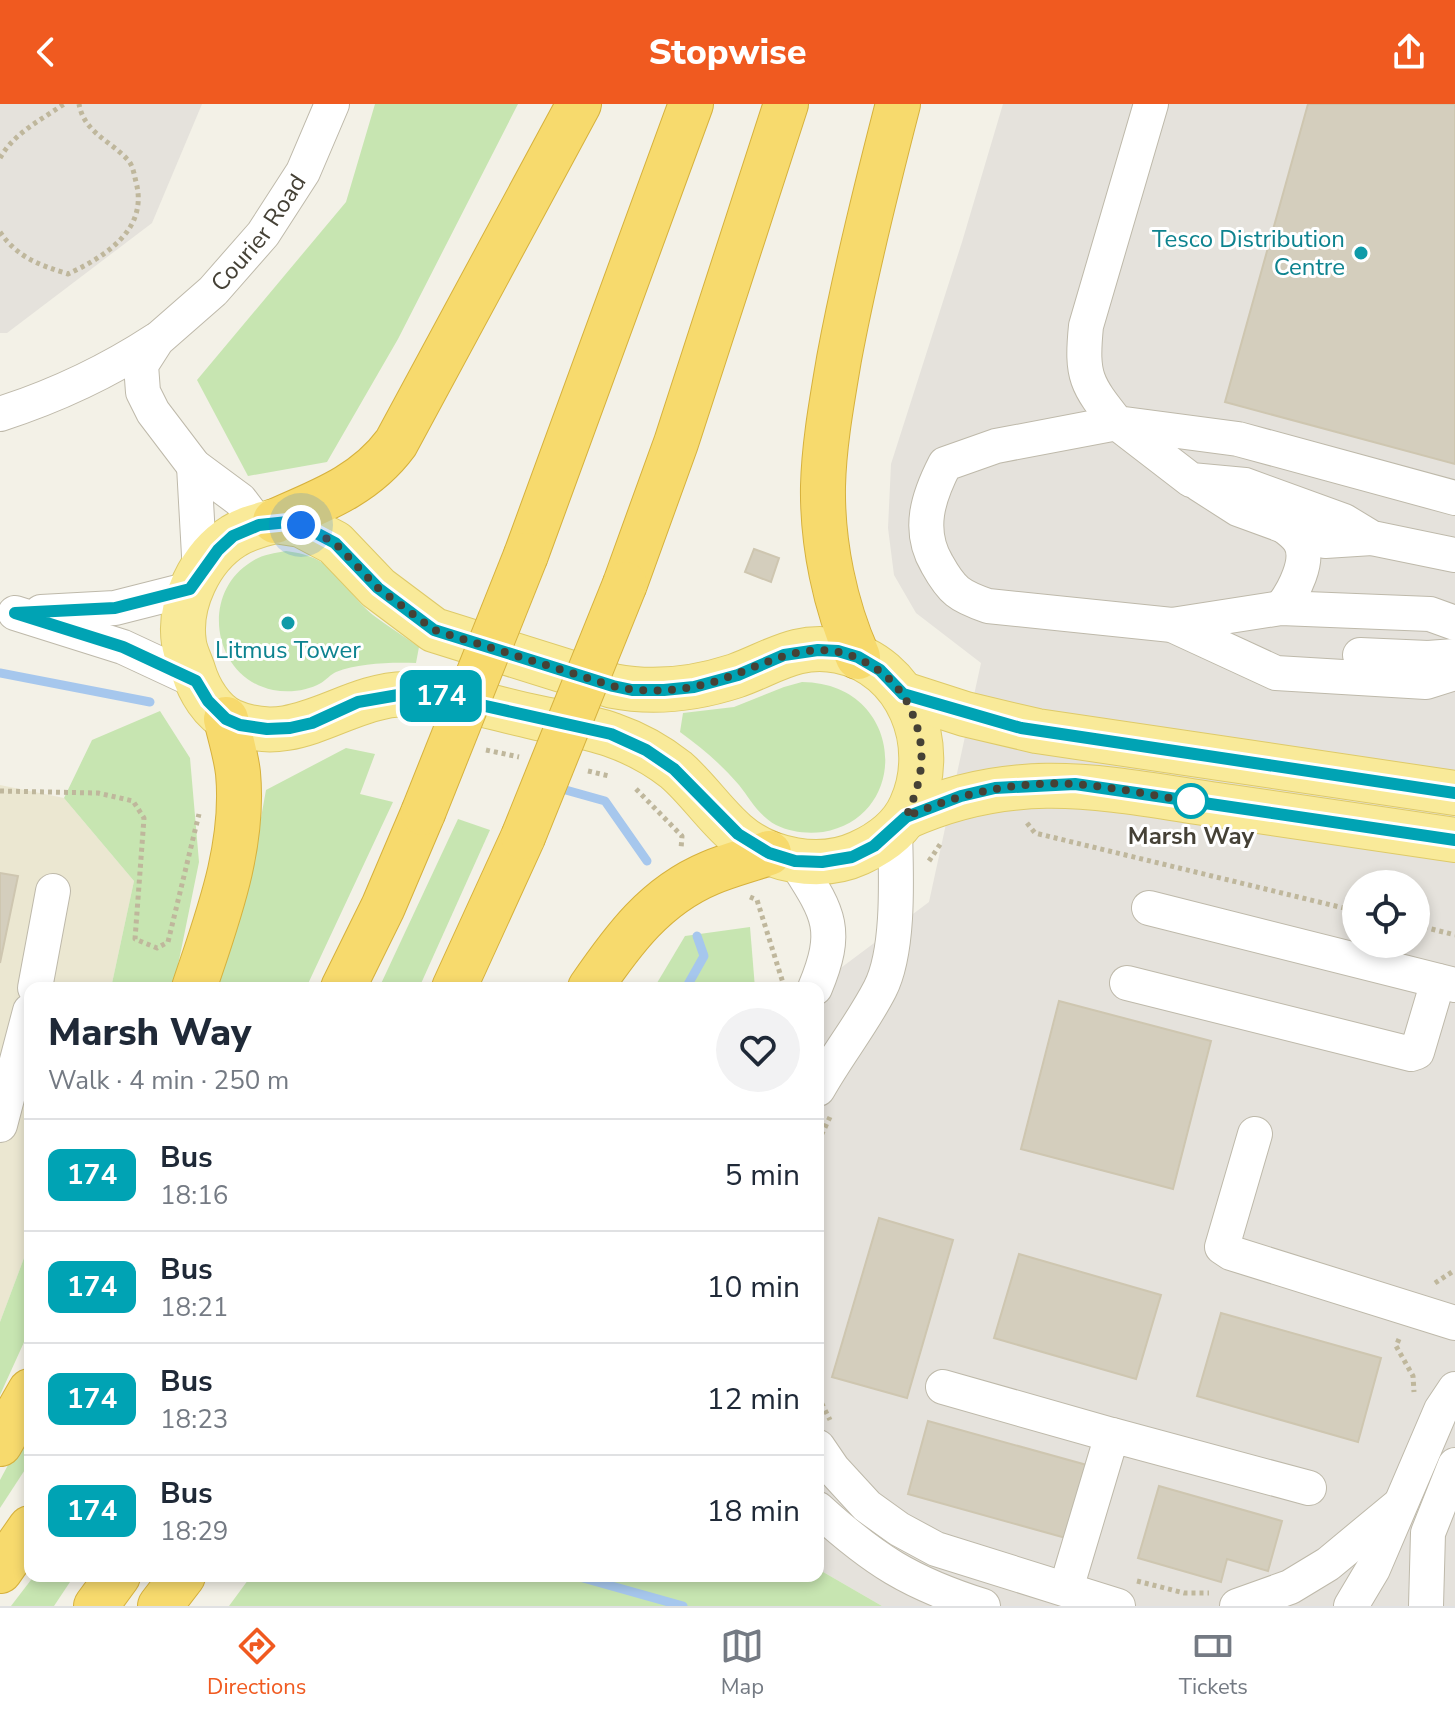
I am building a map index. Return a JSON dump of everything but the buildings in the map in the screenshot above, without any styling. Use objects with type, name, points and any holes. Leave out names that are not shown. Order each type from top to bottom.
[{"type":"highway","points":[[267,523],[347,488],[369,473],[391,450],[579,104]]},
{"type":"highway","points":[[346,982],[383,907],[423,813],[526,555],[691,104]]},
{"type":"highway","points":[[457,982],[523,837],[625,584],[676,443],[786,104]]},
{"type":"highway","points":[[858,657],[845,628],[829,559],[823,487],[825,451],[847,320],[898,104]]},
{"type":"highway","points":[[196,982],[226,893],[237,823],[238,772],[226,719]]},
{"type":"highway","points":[[594,982],[622,941],[673,892],[711,873],[782,857]]},
{"type":"highway","points":[[0,1444],[24,1402]]},
{"type":"highway","points":[[0,1571],[24,1537]]},
{"type":"highway","points":[[96,1606],[114,1582]]},
{"type":"highway","points":[[160,1606],[178,1582]]},
{"type":"main road","points":[[901,824],[918,791],[923,751],[918,725],[903,694],[880,670],[858,657],[838,651],[799,652],[765,661],[738,675],[694,687],[632,690],[613,686],[434,630],[378,588],[335,543],[301,525],[267,523],[233,536],[218,550],[195,581],[183,622],[184,644],[196,681],[208,701],[226,719],[240,725],[267,729],[290,728],[312,723],[358,702],[404,694],[436,695],[611,734],[646,750],[674,769],[738,834],[782,857],[822,862],[852,857],[874,846],[901,824],[943,801],[995,788],[1075,784],[1455,840]]},
{"type":"main road","points":[[903,694],[965,714],[1037,731],[1455,793]]},
{"type":"street","name":"Courier Road","points":[[0,414],[63,391],[120,364],[157,340],[213,291],[263,234],[303,172],[332,104]]},
{"type":"street","points":[[1151,104],[1086,326],[1082,360],[1098,399],[1117,423],[1191,480],[1238,509],[1325,541],[1372,538],[1454,556]]},
{"type":"street","name":"Courier Road","points":[[157,340],[141,365],[143,392],[149,406],[194,466]]},
{"type":"street","points":[[1455,498],[1238,439],[1117,423],[996,446],[945,464],[930,495],[926,519],[926,540],[950,588],[976,602],[1009,610],[1172,625],[1455,639]]},
{"type":"street","points":[[194,466],[226,487],[267,523]]},
{"type":"street","points":[[8,612],[115,608],[195,581],[194,466]]},
{"type":"street","points":[[1191,480],[1245,485],[1344,521],[1372,538]]},
{"type":"street","points":[[1281,608],[1290,598],[1302,562],[1302,547],[1298,539],[1284,526]]},
{"type":"street","points":[[1172,625],[1281,608],[1430,614],[1455,623]]},
{"type":"street","points":[[8,612],[123,647],[196,681]]},
{"type":"street","points":[[1172,625],[1279,652],[1428,658],[1455,656]]},
{"type":"street","points":[[1172,625],[1276,673],[1426,682],[1455,673]]},
{"type":"street","points":[[824,1079],[881,987],[892,942],[901,824]]},
{"type":"street","points":[[782,857],[828,917],[830,939],[818,982]]},
{"type":"street","points":[[36,982],[53,891]]},
{"type":"street","points":[[1127,983],[1411,1054],[1417,1052],[1446,983],[1149,908]]},
{"type":"street","points":[[0,1125],[24,1034]]},
{"type":"street","points":[[1255,1134],[1222,1247],[1231,1253],[1455,1323]]},
{"type":"street","points":[[943,1387],[1309,1488]]},
{"type":"street","points":[[1351,1606],[1373,1569],[1441,1410],[1455,1389]]},
{"type":"street","points":[[1066,1589],[1112,1435]]},
{"type":"street","points":[[824,1456],[867,1506],[899,1529],[936,1549],[1118,1606]]},
{"type":"street","points":[[1426,1606],[1428,1533],[1455,1465]]},
{"type":"street","points":[[1237,1606],[1290,1587],[1328,1564],[1400,1504]]},
{"type":"street","points":[[824,1514],[888,1566],[925,1586],[983,1606]]},
{"type":"path","points":[[0,158],[17,136],[64,104]]},
{"type":"path","points":[[0,232],[7,242],[34,264],[68,274],[101,258],[124,237],[136,213],[138,189],[131,162],[86,126],[79,104]]},
{"type":"path","points":[[0,791],[98,793],[133,801],[144,818],[135,939],[157,948],[168,942],[202,803]]},
{"type":"path","points":[[1026,811],[1028,825],[1035,833],[1342,908]]},
{"type":"path","points":[[926,866],[939,844],[947,839]]},
{"type":"path","points":[[739,894],[757,900],[782,982]]},
{"type":"path","points":[[1430,929],[1455,935]]},
{"type":"shaded area","points":[[0,104],[202,104],[152,223],[7,333],[0,333]]},
{"type":"shaded area","points":[[1003,104],[1455,104],[1455,1606],[882,1606],[824,1572],[822,982],[929,902],[981,663],[916,613],[894,575],[888,528],[891,464]]},
{"type":"shaded area","points":[[0,785],[64,798],[134,881],[112,982],[24,982],[24,1258],[0,1322]]},
{"type":"green space","points":[[375,104],[518,104],[398,339],[327,462],[248,476],[197,380],[346,202]]},
{"type":"green space","points":[[286,551],[317,559],[327,566],[373,615],[419,647],[416,663],[354,667],[336,672],[316,686],[292,691],[273,690],[253,682],[237,669],[226,653],[220,634],[219,613],[224,594],[235,576],[251,562]]},
{"type":"green space","points":[[802,682],[836,688],[861,704],[878,726],[885,752],[883,778],[872,802],[852,821],[823,832],[793,831],[770,821],[725,770],[680,732],[683,713],[734,707]]},
{"type":"green space","points":[[160,711],[190,758],[199,862],[172,982],[112,982],[134,881],[64,798],[92,740]]},
{"type":"green space","points":[[346,748],[375,754],[360,794],[393,802],[309,982],[217,982],[248,890],[266,790]]},
{"type":"green space","points":[[458,819],[490,830],[422,982],[382,982]]},
{"type":"green space","points":[[750,927],[755,982],[658,982],[685,936]]},
{"type":"green space","points":[[24,1258],[24,1342],[0,1395],[0,1322]]},
{"type":"green space","points":[[24,1435],[24,1471],[0,1508],[0,1480]]},
{"type":"green space","points":[[824,1572],[882,1606],[229,1606],[247,1582],[824,1582]]},
{"type":"green space","points":[[29,1582],[70,1582],[54,1606],[11,1606]]},
{"type":"waterway","points":[[0,673],[150,702]]},
{"type":"waterway","points":[[555,787],[605,801],[647,861]]},
{"type":"waterway","points":[[689,982],[704,956],[697,936]]},
{"type":"waterway","points":[[597,1582],[683,1606]]},
{"type":"bus line","name":"174","points":[[1455,793],[1021,728],[903,694],[880,670],[858,657],[838,651],[818,650],[784,655],[738,675],[694,687],[632,690],[613,686],[434,630],[378,588],[335,543],[301,525],[288,522],[259,525],[233,536],[218,550],[190,589],[115,608],[15,613],[123,647],[196,681],[208,701],[226,719],[240,725],[290,728],[312,723],[358,702],[404,694],[436,695],[611,734],[646,750],[674,769],[738,834],[769,853],[795,861],[822,862],[852,857],[874,846],[906,817],[961,796],[995,788],[1075,784],[1455,840]]},
{"type":"place","name":"Tesco Distribution Centre","points":[[1361,253]]},
{"type":"place","name":"Litmus Tower","points":[[288,623]]},
{"type":"place","name":"Marsh Way","points":[[1191,801]]},
{"type":"route","points":[[301,525],[335,543],[378,588],[434,630],[613,686],[632,690],[694,687],[738,675],[765,661],[799,652],[838,651],[858,657],[880,670],[903,694],[918,725],[923,751],[921,771],[918,791],[906,817],[961,796],[995,788],[1027,786],[1075,784],[1202,803],[1191,801]]}]
